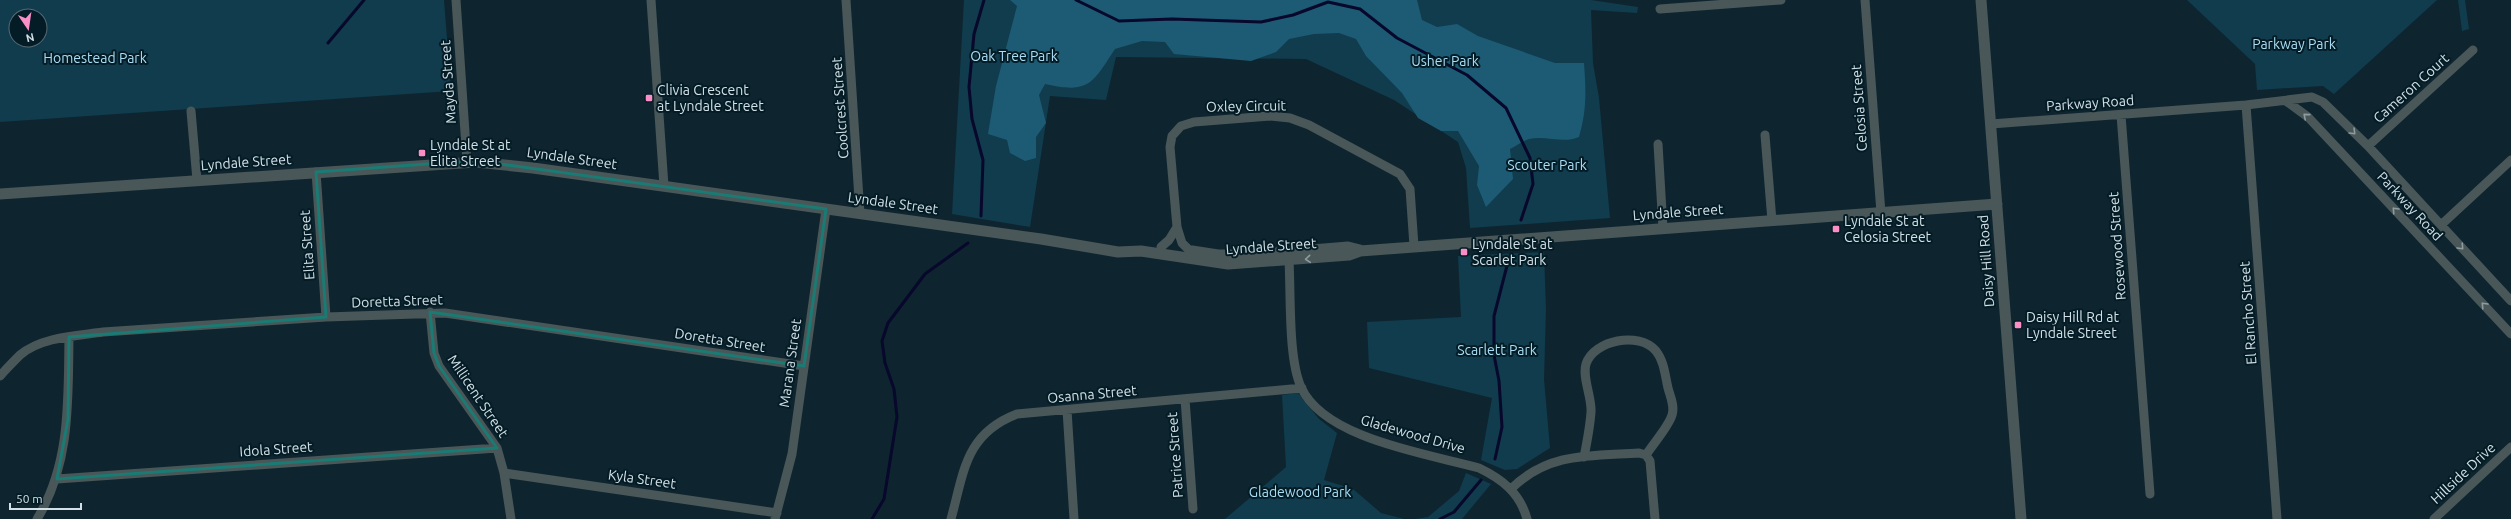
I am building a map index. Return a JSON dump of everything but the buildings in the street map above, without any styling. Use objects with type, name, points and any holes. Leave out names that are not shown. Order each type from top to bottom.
[{"type":"street","name":"Mayda Street","points":[[456,0],[467,162]]},
{"type":"street","points":[[651,0],[664,186]]},
{"type":"street","name":"Coolcrest Street","points":[[846,0],[860,214]]},
{"type":"street","points":[[1660,9],[1781,0]]},
{"type":"street","name":"Celosia Street","points":[[1865,0],[1881,213]]},
{"type":"street","name":"Daisy Hill Road","points":[[1981,0],[2021,519]]},
{"type":"street","name":"Cameron Court","points":[[2368,146],[2473,50]]},
{"type":"street","name":"Parkway Road","points":[[1991,124],[2246,105],[2312,97],[2323,102],[2368,146],[2511,301]]},
{"type":"street","name":"Parkway Road","points":[[2286,101],[2308,117],[2511,334]]},
{"type":"street","name":"El Rancho Street","points":[[2246,105],[2277,519]]},
{"type":"street","points":[[191,111],[197,180]]},
{"type":"street","name":"Rosewood Street","points":[[2121,115],[2150,494]]},
{"type":"street","name":"Oxley Circuit","points":[[1190,251],[1182,243],[1177,227],[1170,147],[1172,136],[1181,126],[1194,122],[1283,117],[1309,125],[1400,174],[1410,189],[1414,246]]},
{"type":"street","points":[[1766,135],[1772,221]]},
{"type":"street","points":[[1658,144],[1663,228]]},
{"type":"street","points":[[2441,225],[2511,160]]},
{"type":"street","name":"Lyndale Street","points":[[0,194],[467,162],[533,168],[1041,238],[1118,252],[1141,251],[1214,264],[1288,256]]},
{"type":"street","name":"Elita Street","points":[[316,172],[326,317]]},
{"type":"street","name":"Lyndale Street","points":[[1041,238],[1161,246],[1218,255],[1349,255],[1360,251],[1414,246],[1997,204]]},
{"type":"street","name":"Marana Street","points":[[776,516],[792,454],[826,209]]},
{"type":"street","points":[[1161,246],[1169,240],[1177,227]]},
{"type":"street","name":"Gladewood Drive","points":[[1288,256],[1295,365],[1302,388],[1330,419],[1357,435],[1479,468],[1497,477],[1511,489],[1524,508],[1527,519]]},
{"type":"street","name":"Doretta Street","points":[[0,376],[20,355],[42,343],[69,337],[103,332],[326,317],[430,312],[804,366]]},
{"type":"street","name":"Millicent Street","points":[[430,312],[434,353],[439,366],[497,448],[504,473],[511,519]]},
{"type":"street","points":[[37,519],[57,479],[68,419],[69,337]]},
{"type":"street","points":[[1584,457],[1591,411],[1586,365],[1592,352],[1608,343],[1631,341],[1644,344],[1655,350],[1662,360],[1672,403],[1673,414],[1646,455]]},
{"type":"street","name":"Osanna Street","points":[[951,519],[968,458],[975,444],[986,431],[999,421],[1017,414],[1302,388]]},
{"type":"street","name":"Patrice Street","points":[[1185,399],[1193,509]]},
{"type":"street","points":[[1067,410],[1074,519]]},
{"type":"street","name":"Hillside Drive","points":[[2434,519],[2511,447]]},
{"type":"street","name":"Idola Street","points":[[57,479],[497,448]]},
{"type":"street","points":[[1511,489],[1520,480],[1550,462],[1584,457],[1639,453],[1646,455],[1650,461],[1655,519]]},
{"type":"street","name":"Kyla Street","points":[[504,473],[776,516]]},
{"type":"highlighted area","points":[[455,162],[500,164],[826,209],[804,366],[430,312],[434,353],[439,366],[497,448],[57,479],[68,419],[69,337],[326,317],[316,172]]},
{"type":"green space","name":"Homestead Park","points":[[0,0],[444,0],[451,91],[0,122]]},
{"type":"green space","points":[[964,0],[1591,0],[1638,7],[1637,13],[1591,10],[1593,63],[1599,98],[1610,218],[1470,228],[1466,168],[1458,142],[1394,100],[1306,59],[1116,57],[1106,100],[1050,96],[1030,227],[952,214]]},
{"type":"green space","name":"Usher Park","points":[[1010,0],[1417,0],[1422,20],[1437,27],[1457,24],[1478,36],[1555,63],[1584,63],[1585,100],[1582,127],[1579,137],[1573,139],[1561,140],[1535,138],[1522,142],[1510,149],[1513,179],[1486,207],[1477,185],[1479,166],[1458,131],[1441,131],[1418,118],[1402,93],[1366,56],[1356,39],[1339,33],[1314,34],[1289,39],[1276,52],[1251,61],[1174,54],[1165,42],[1142,41],[1115,49],[1101,71],[1088,83],[1080,87],[1071,88],[1045,84],[1039,95],[1046,123],[1036,137],[1036,158],[1025,161],[1010,153],[1007,140],[988,134],[996,86],[1017,6]]},
{"type":"green space","name":"Parkway Park","points":[[2187,0],[2437,0],[2334,94],[2323,86],[2257,90],[2255,64]]},
{"type":"green space","points":[[2458,0],[2465,0],[2469,29],[2462,31]]},
{"type":"green space","name":"Scarlett Park","points":[[1544,252],[1546,309],[1544,379],[1550,448],[1517,469],[1505,470],[1481,460],[1492,398],[1369,368],[1367,322],[1461,317],[1458,256]]},
{"type":"green space","name":"Gladewood Park","points":[[1298,393],[1319,419],[1337,433],[1324,480],[1353,489],[1381,513],[1404,519],[1225,519],[1286,467],[1282,395]]},
{"type":"green space","points":[[1466,473],[1491,484],[1462,519],[1415,519],[1428,517],[1459,491]]},
{"type":"waterway","points":[[328,43],[364,0]]},
{"type":"waterway","points":[[981,216],[983,160],[972,119],[969,87],[974,34],[984,0]]},
{"type":"waterway","points":[[1076,0],[1119,21],[1172,19],[1261,22],[1293,15],[1328,2],[1360,9],[1397,38],[1467,75],[1506,108],[1530,158],[1533,184],[1521,220]]},
{"type":"waterway","points":[[872,519],[884,499],[897,417],[894,389],[885,363],[882,341],[888,323],[925,274],[968,243]]},
{"type":"waterway","points":[[1495,459],[1502,427],[1499,381],[1494,355],[1494,316],[1509,258]]},
{"type":"waterway","points":[[1440,519],[1454,512],[1481,480]]},
{"type":"place","name":"Clivia Crescent at Lyndale Street","points":[[649,98]]},
{"type":"place","name":"Lyndale St at Elita Street","points":[[422,153]]},
{"type":"place","name":"Lyndale St at Celosia Street","points":[[1836,229]]},
{"type":"place","name":"Lyndale St at Scarlet Park","points":[[1464,252]]},
{"type":"place","name":"Daisy Hill Rd at Lyndale Street","points":[[2018,325]]},
{"type":"park label","name":"Oak Tree Park","points":[[1014,56]]},
{"type":"park label","name":"Scouter Park","points":[[1547,165]]}]
